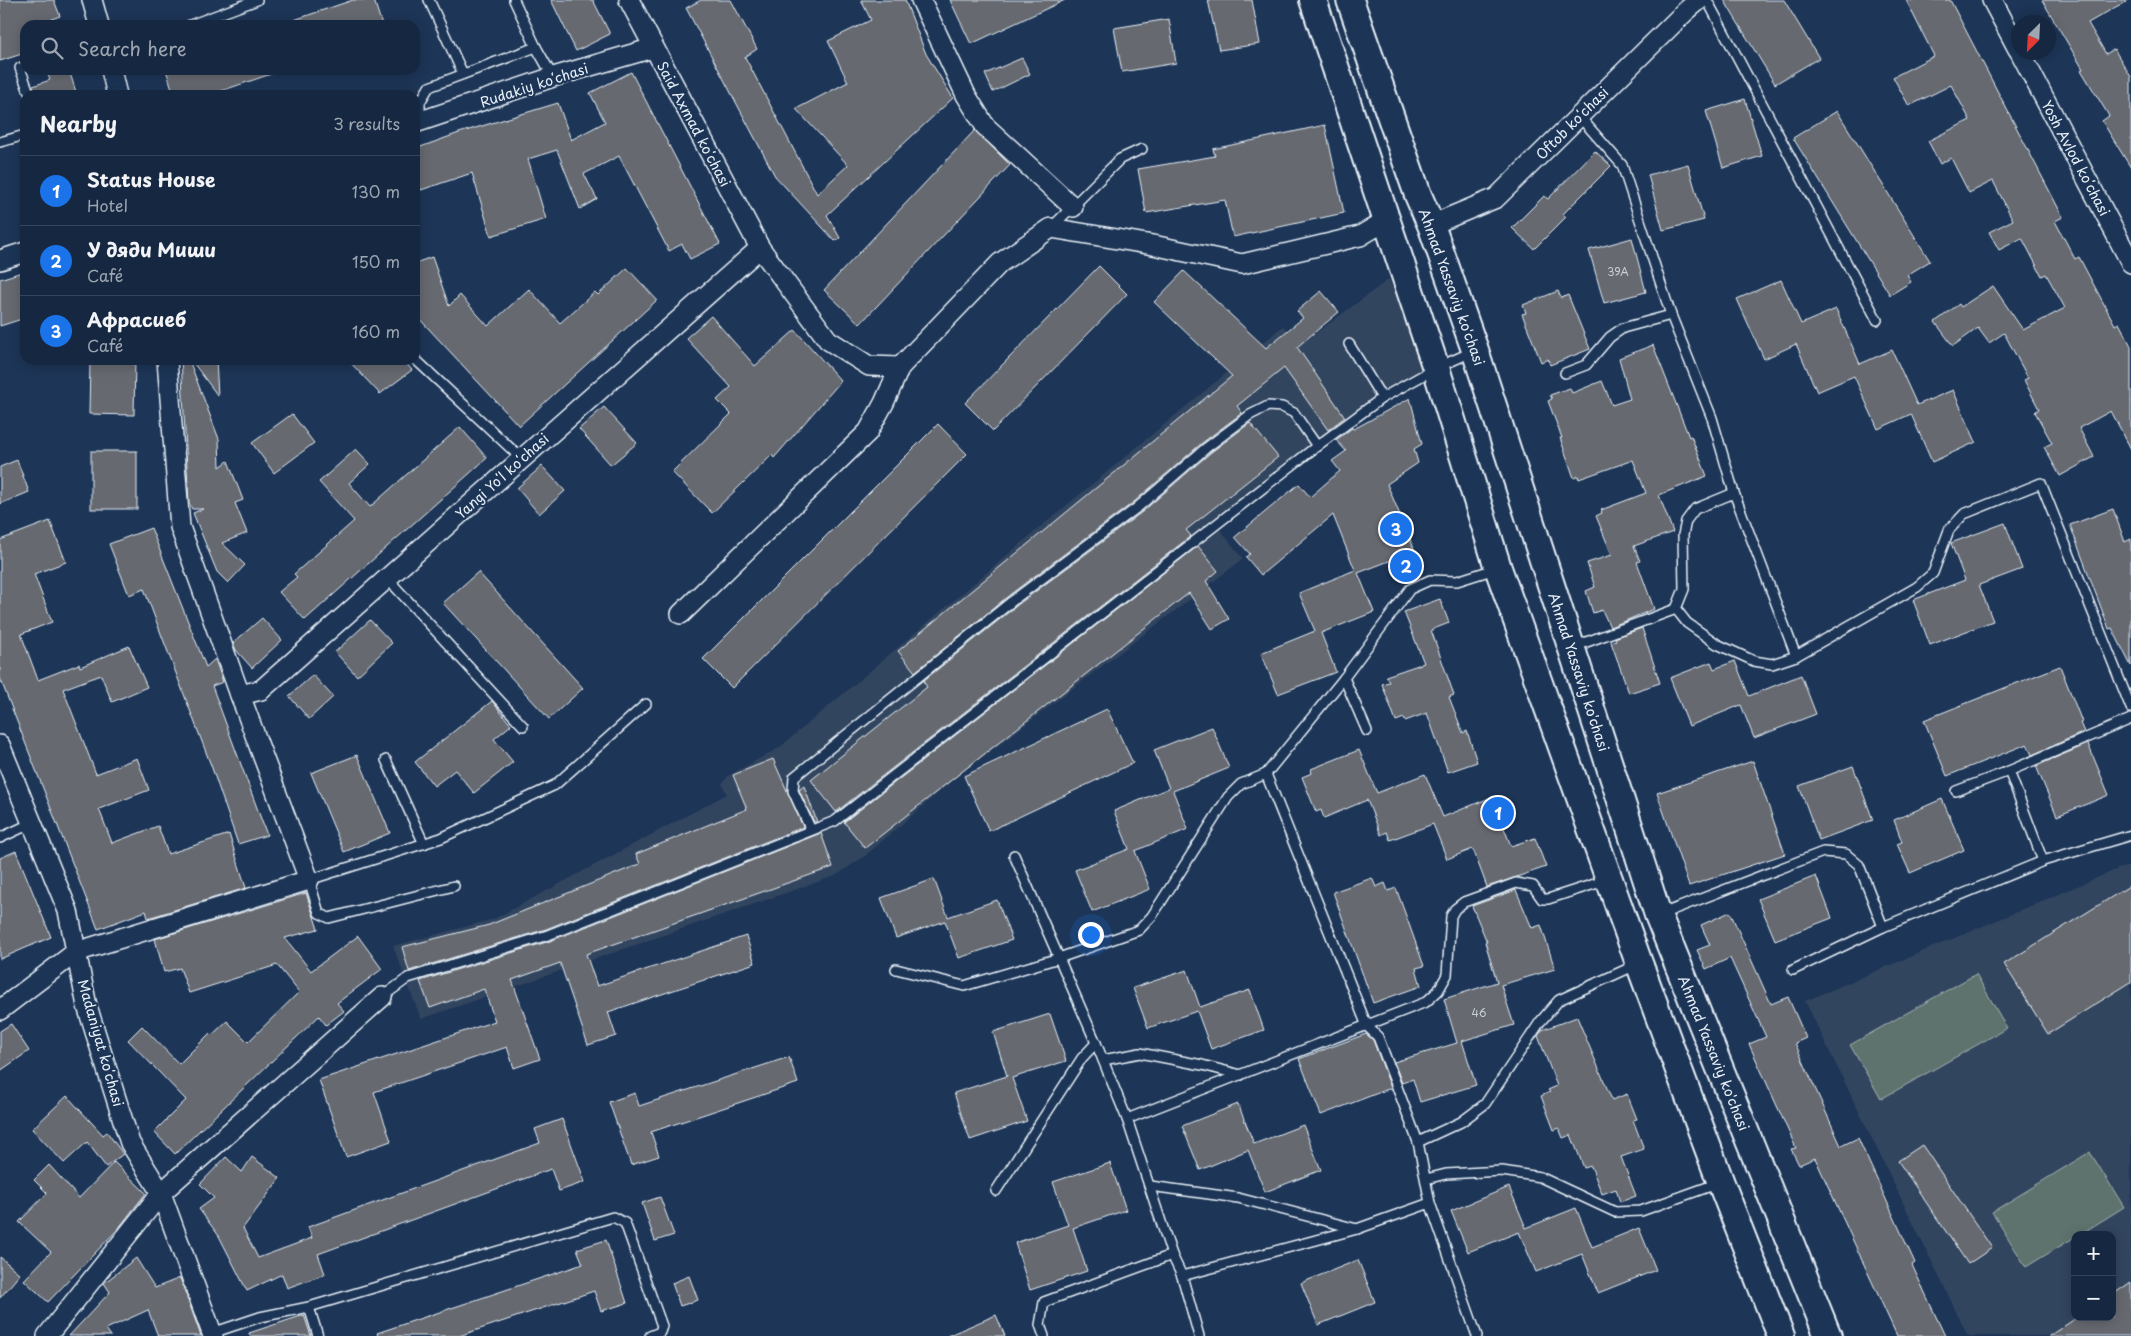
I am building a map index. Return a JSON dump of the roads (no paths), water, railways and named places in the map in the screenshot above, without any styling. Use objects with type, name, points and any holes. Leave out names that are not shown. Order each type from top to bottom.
[{"type":"main road","points":[[1313,0],[1436,368],[1498,568],[1639,963],[1721,1183],[1781,1336]]},
{"type":"main road","name":"Ahmad Yassaviy ko'chasi","points":[[1350,0],[1418,195],[1431,225],[1475,350],[1658,915],[1828,1336]]},
{"type":"street","points":[[92,0],[98,20]]},
{"type":"street","name":"Said Axmad koʻchasi","points":[[629,0],[760,248],[828,340],[870,366],[900,368]]},
{"type":"street","points":[[922,0],[966,95],[985,126],[1073,207]]},
{"type":"street","name":"Oftob koʻchasi","points":[[1431,225],[1496,198],[1699,0]]},
{"type":"street","name":"Yosh Avlod koʻchasi","points":[[1992,0],[2011,36]]},
{"type":"street","name":"Rudakiy koʻchasi","points":[[420,121],[553,77],[653,48]]},
{"type":"street","name":"Yosh Avlod koʻchasi","points":[[2024,60],[2130,260]]},
{"type":"street","points":[[112,75],[116,90]]},
{"type":"street","points":[[681,614],[868,432],[900,368],[1000,263],[1051,228],[1153,245],[1242,264],[1360,236],[1387,220]]},
{"type":"street","name":"Yangi Yoʻl koʻchasi","points":[[240,695],[261,690],[760,248]]},
{"type":"street","points":[[0,260],[20,254]]},
{"type":"street","points":[[0,1010],[76,952],[309,880],[180,527],[166,365]]},
{"type":"street","name":"Madaniyat koʻchasi","points":[[0,745],[68,911],[87,1006],[130,1143],[161,1193],[213,1335]]},
{"type":"street","points":[[47,1336],[161,1193],[382,997]]},
{"type":"lane","points":[[203,20],[257,0]]},
{"type":"lane","points":[[429,0],[463,74]]},
{"type":"lane","points":[[514,0],[536,47],[553,77]]},
{"type":"lane","points":[[1707,0],[1877,320]]},
{"type":"lane","points":[[420,102],[429,86],[536,47]]},
{"type":"lane","points":[[23,75],[28,90]]},
{"type":"lane","points":[[1579,116],[1622,165],[1671,314],[1712,418],[1734,493],[1796,656]]},
{"type":"lane","points":[[0,142],[20,136]]},
{"type":"lane","points":[[1051,228],[1120,159],[1142,149]]},
{"type":"lane","points":[[1566,373],[1586,364],[1610,337],[1623,328],[1671,314]]},
{"type":"lane","points":[[1349,344],[1382,398]]},
{"type":"lane","points":[[382,997],[408,978],[548,935],[835,820],[1317,446],[1382,398],[1436,368],[1475,350]]},
{"type":"lane","points":[[420,364],[522,459]]},
{"type":"lane","points":[[812,830],[793,791],[794,777],[1016,598],[1138,506],[1206,448],[1250,415],[1268,406],[1282,407],[1294,413],[1317,446]]},
{"type":"lane","points":[[1676,609],[1687,623],[1717,644],[1754,661],[1772,664],[1796,656],[1917,587],[1932,573],[1949,530],[1964,514],[2040,483],[2131,708]]},
{"type":"lane","points":[[1571,648],[1676,609],[1684,589],[1683,535],[1686,521],[1695,509],[1734,493]]},
{"type":"lane","points":[[896,969],[964,986],[1059,958],[1139,930],[1152,916],[1228,797],[1241,784],[1266,774],[1344,678],[1410,589],[1430,580],[1457,581],[1498,568]]},
{"type":"lane","points":[[387,578],[523,726]]},
{"type":"lane","points":[[1344,678],[1367,732]]},
{"type":"lane","points":[[454,886],[329,918],[319,913],[309,880],[441,838],[555,785],[646,704]]},
{"type":"lane","points":[[1956,791],[2131,720]]},
{"type":"lane","points":[[386,760],[424,844]]},
{"type":"lane","points":[[2009,771],[2043,862]]},
{"type":"lane","points":[[1266,774],[1367,1026],[1378,1037],[1418,1142],[1430,1203],[1477,1336]]},
{"type":"lane","points":[[0,838],[32,823]]},
{"type":"lane","points":[[1793,970],[1883,927],[2043,862],[2131,834]]},
{"type":"lane","points":[[1658,915],[1823,852],[1846,854],[1859,865],[1883,927]]},
{"type":"lane","points":[[1014,855],[1127,1119],[1172,1256],[1182,1276],[1199,1336]]},
{"type":"lane","points":[[1127,1119],[1426,1002],[1438,991],[1447,975],[1451,916],[1455,909],[1464,902],[1516,883],[1533,886],[1542,899],[1548,900],[1610,879]]},
{"type":"lane","points":[[1418,1142],[1461,1122],[1485,1104],[1540,1022],[1559,1000],[1639,963]]},
{"type":"lane","points":[[996,1191],[1082,1058],[1096,1043]]},
{"type":"lane","points":[[1103,1060],[1140,1053],[1202,1064],[1241,1075]]},
{"type":"lane","points":[[1426,1179],[1446,1174],[1502,1171],[1540,1177],[1615,1212],[1641,1211],[1721,1183]]},
{"type":"lane","points":[[1150,1186],[1238,1198],[1357,1229]]},
{"type":"lane","points":[[1182,1276],[1357,1229],[1430,1203]]},
{"type":"lane","points":[[213,1335],[260,1317],[309,1307],[613,1217],[625,1223],[662,1326],[660,1332],[650,1336]]},
{"type":"lane","points":[[1044,1336],[1040,1326],[1044,1302],[1172,1256]]},
{"type":"lane","points":[[309,1307],[318,1336]]},
{"type":"place","name":"Афрасиеб","points":[[1396,529]]},
{"type":"place","name":"У дяди Миши","points":[[1406,566]]},
{"type":"place","name":"Status House","points":[[1498,813]]}]
